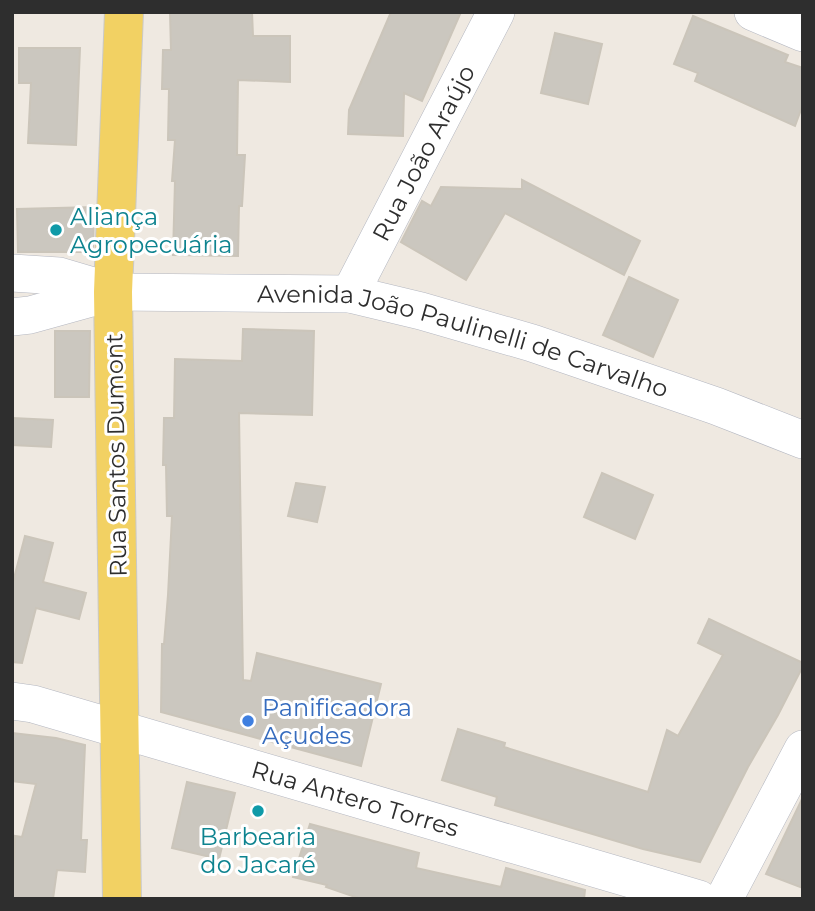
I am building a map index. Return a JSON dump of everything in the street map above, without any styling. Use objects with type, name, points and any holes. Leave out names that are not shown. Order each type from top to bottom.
[{"type":"main road","name":"Rua Santos Dumont","points":[[122,899],[113,290],[124,12]]},
{"type":"street","name":"Rua João Araújo","points":[[350,294],[496,12]]},
{"type":"street","points":[[753,12],[803,33]]},
{"type":"street","name":"Avenida João Paulinelli de Carvalho","points":[[12,273],[59,276],[113,290],[350,294],[532,343],[716,406],[803,440]]},
{"type":"street","name":"Avenida João Paulinelli de Carvalho","points":[[12,317],[30,315],[113,290]]},
{"type":"street","name":"Rua Antero Torres","points":[[12,701],[33,704],[699,899]]},
{"type":"street","points":[[724,899],[803,749]]},
{"type":"building","points":[[170,12],[252,12],[253,36],[290,36],[290,82],[238,80],[237,155],[245,155],[242,206],[239,206],[238,256],[173,255],[175,181],[172,181],[175,140],[168,140],[169,89],[162,89],[163,50],[171,50]]},
{"type":"building","points":[[391,12],[461,12],[422,101],[404,93],[403,136],[348,134],[349,110]]},
{"type":"building","points":[[693,16],[788,55],[785,62],[803,68],[803,104],[795,126],[695,81],[698,73],[674,64]]},
{"type":"building","points":[[555,33],[602,44],[588,104],[541,93]]},
{"type":"building","points":[[19,48],[80,48],[76,145],[28,143],[31,83],[19,83]]},
{"type":"building","points":[[522,180],[640,241],[624,275],[505,213],[466,280],[401,242],[422,201],[431,206],[441,187],[522,189]]},
{"type":"building","name":"Aliança Agropecuária","points":[[94,207],[93,252],[18,252],[17,209]]},
{"type":"building","points":[[629,277],[678,300],[653,357],[603,335]]},
{"type":"building","points":[[243,329],[314,331],[312,415],[239,413],[243,680],[251,681],[257,653],[381,684],[361,766],[161,712],[162,644],[168,595],[172,516],[167,516],[166,465],[163,465],[164,418],[174,418],[175,359],[242,361]]},
{"type":"building","points":[[55,331],[90,331],[89,397],[55,397]]},
{"type":"building","points":[[12,418],[53,420],[51,447],[12,445]]},
{"type":"building","points":[[602,473],[653,495],[635,539],[584,517]]},
{"type":"building","points":[[296,483],[325,487],[317,522],[288,516]]},
{"type":"building","points":[[25,536],[53,543],[43,582],[86,593],[79,619],[36,608],[22,663],[12,662],[12,586]]},
{"type":"building","points":[[709,619],[803,663],[803,666],[700,862],[643,849],[495,805],[497,797],[442,780],[458,729],[505,743],[504,747],[648,792],[667,730],[678,736],[723,655],[698,643]]},
{"type":"building","points":[[12,733],[56,738],[85,745],[81,840],[87,840],[85,872],[57,870],[53,899],[12,899],[15,836],[22,837],[36,784],[12,781]]},
{"type":"building","points":[[187,782],[235,793],[219,859],[172,848]]},
{"type":"building","points":[[803,797],[803,888],[766,874]]},
{"type":"building","points":[[310,824],[419,853],[416,868],[501,887],[506,868],[585,890],[584,899],[361,899],[326,887],[327,885],[293,877]]},
{"type":"place","name":"Aliança Agropecuária","points":[[56,230]]},
{"type":"place","name":"Panificadora Açudes","points":[[248,721]]},
{"type":"place","name":"Barbearia do Jacaré","points":[[258,811]]}]
